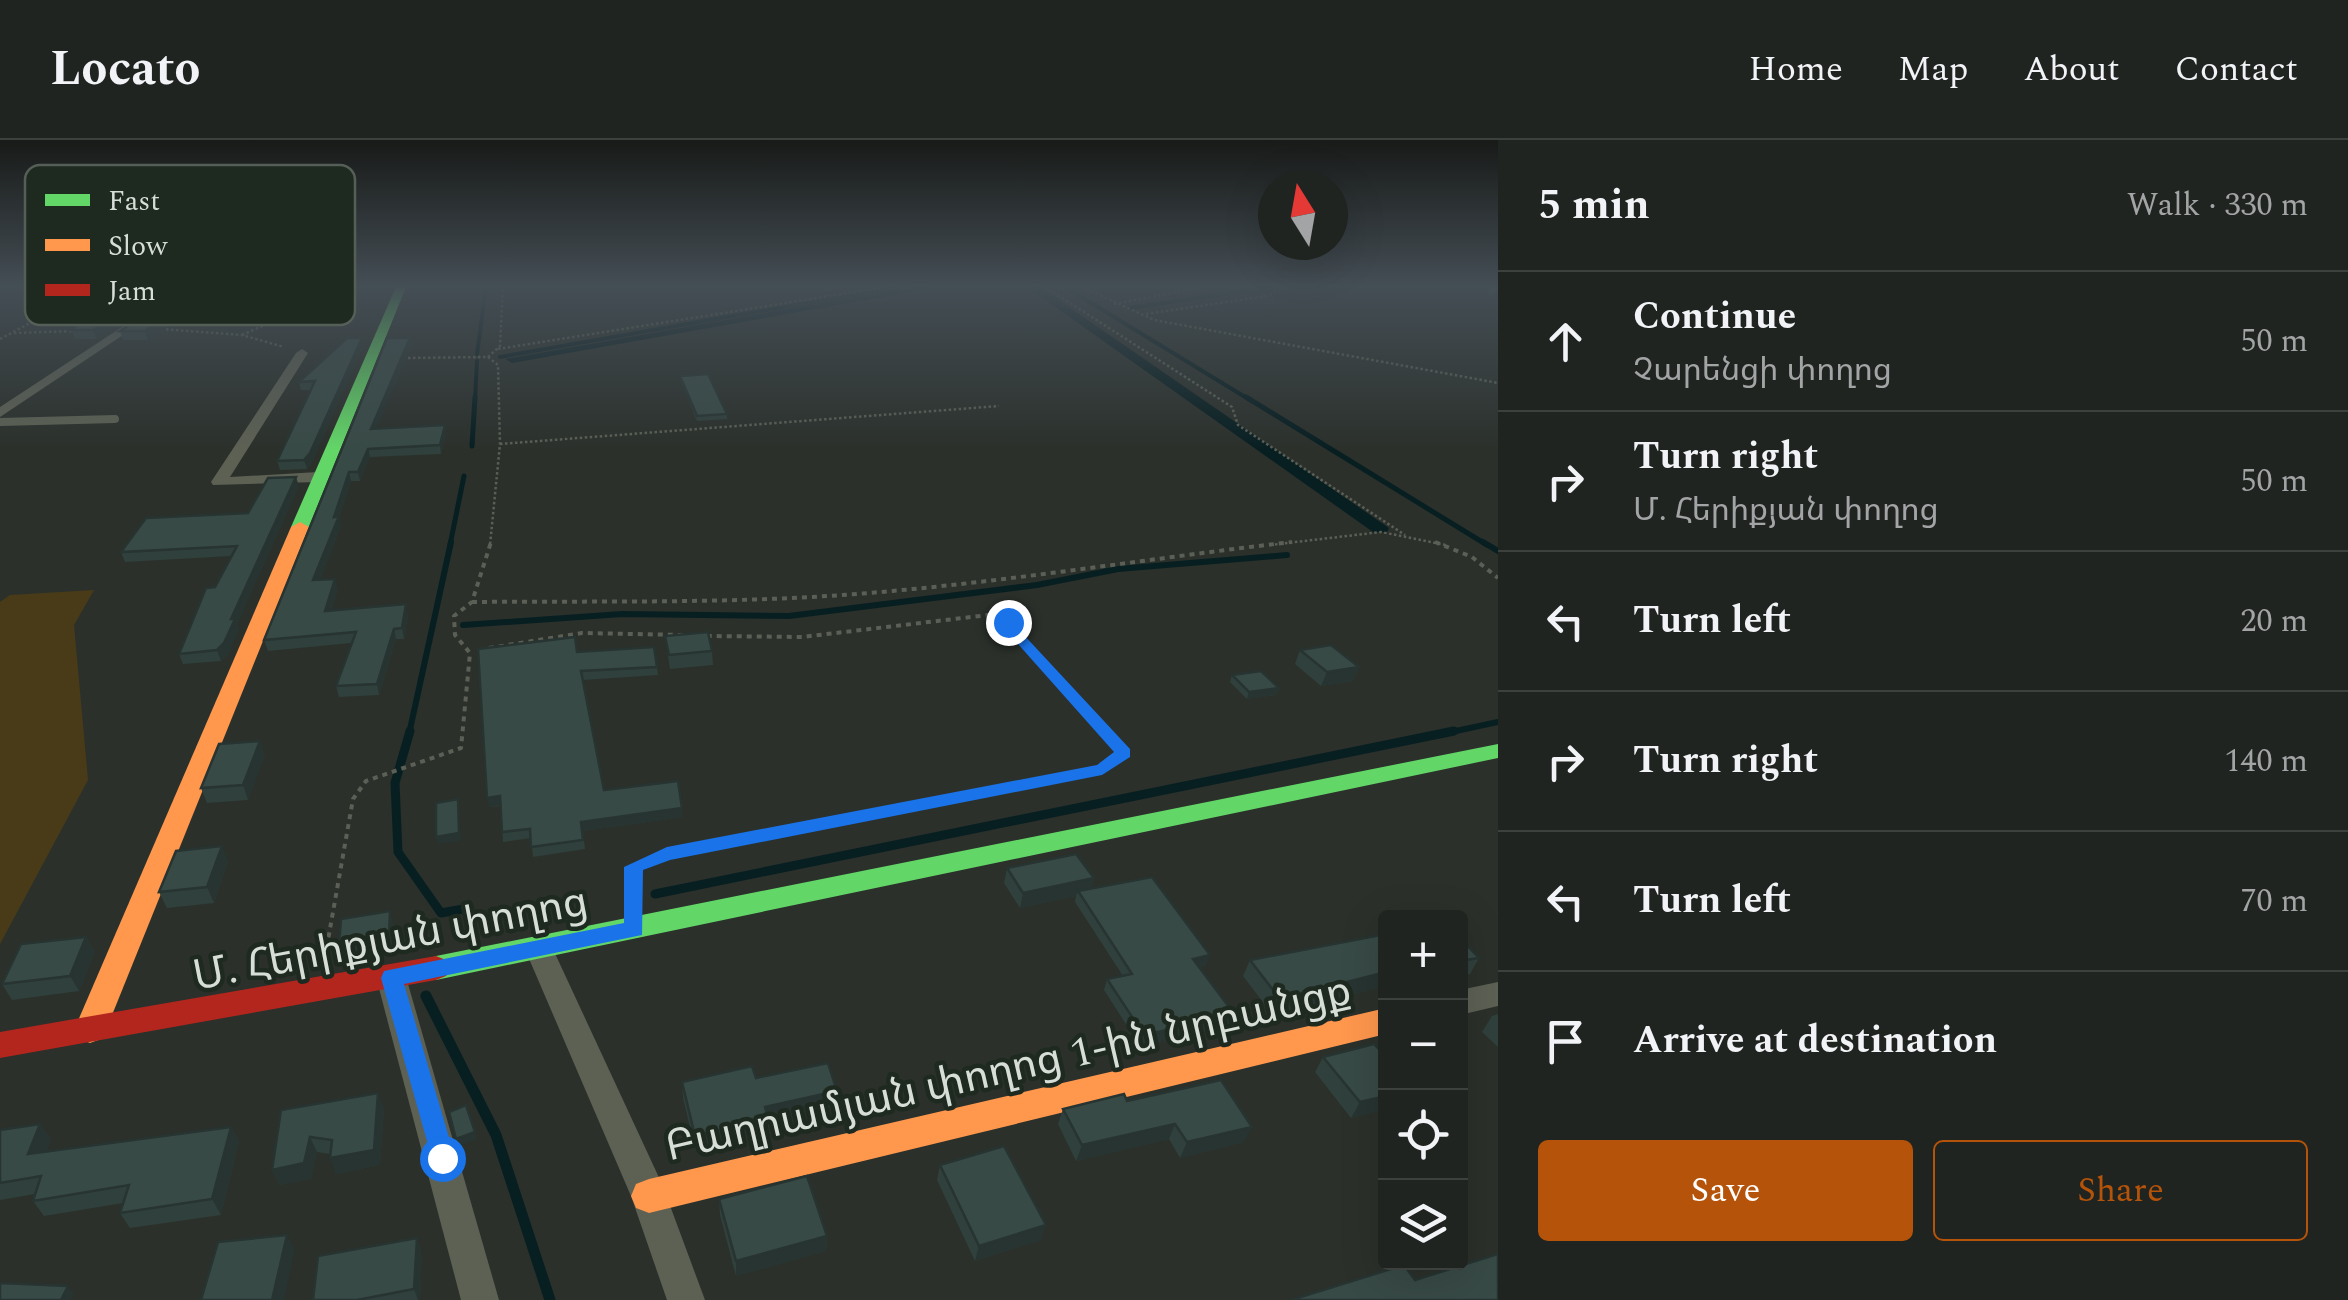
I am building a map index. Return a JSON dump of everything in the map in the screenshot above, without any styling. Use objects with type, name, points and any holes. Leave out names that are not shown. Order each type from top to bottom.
[{"type":"street","points":[[0,413],[107,341]]},
{"type":"street","points":[[90,1030],[378,341]]},
{"type":"street","points":[[302,353],[220,482],[318,477]]},
{"type":"street","name":"Մ. Հերիքյան փողոց","points":[[0,1044],[391,978],[1498,750]]},
{"type":"street","points":[[538,947],[649,1196],[686,1300]]},
{"type":"street","points":[[391,978],[480,1300]]},
{"type":"street","points":[[1468,1001],[1498,994]]},
{"type":"street","name":"Բաղրամյան փողոց 1-ին նրբանցք","points":[[649,1196],[1378,1023]]},
{"type":"lane","points":[[0,422],[115,419]]},
{"type":"path","points":[[262,341],[302,353]]},
{"type":"path","points":[[498,349],[499,341]]},
{"type":"path","points":[[488,357],[498,349],[547,341]]},
{"type":"path","points":[[1129,341],[1232,407],[1238,425],[1409,538]]},
{"type":"path","points":[[1278,341],[1498,383]]},
{"type":"path","points":[[317,991],[337,906],[353,799],[366,781],[462,748],[470,653],[455,634],[454,616],[472,602],[489,558],[500,444],[498,364],[488,357],[371,358]]},
{"type":"path","points":[[500,444],[999,406]]},
{"type":"path","points":[[472,602],[793,598],[1016,579],[1090,565],[1381,532],[1444,544],[1472,557],[1498,578]]},
{"type":"path","points":[[634,929],[634,867],[667,854],[1102,769],[1124,753],[1008,622],[988,615],[802,637],[702,636]]},
{"type":"path","points":[[470,653],[512,642],[582,634],[686,635]]},
{"type":"shaded area","points":[[94,590],[74,625],[88,780],[0,944],[0,602],[10,595]]},
{"type":"building","points":[[344,341],[361,341],[310,453],[304,460],[277,461],[315,381],[299,382]]},
{"type":"building","points":[[386,341],[409,341],[371,429],[445,425],[440,445],[368,449],[358,472],[349,472],[334,517],[339,516],[313,580],[335,579],[325,611],[406,604],[402,628],[394,629],[377,684],[336,686],[356,632],[264,640]]},
{"type":"building","points":[[708,374],[727,414],[697,416],[680,376]]},
{"type":"building","points":[[296,477],[231,619],[235,619],[224,643],[217,650],[179,654],[206,588],[215,587],[237,546],[121,552],[146,518],[248,513],[268,478]]},
{"type":"building","points":[[708,632],[712,651],[669,655],[665,636]]},
{"type":"building","points":[[575,637],[577,652],[654,647],[657,667],[581,671],[604,790],[678,781],[682,808],[581,822],[583,840],[531,847],[530,829],[502,832],[500,796],[487,798],[478,649]]},
{"type":"building","points":[[1331,645],[1359,667],[1327,672],[1300,650]]},
{"type":"building","points":[[1261,671],[1279,688],[1249,692],[1232,675]]},
{"type":"building","points":[[260,741],[243,785],[201,788],[219,744]]},
{"type":"building","points":[[458,799],[459,833],[436,837],[436,803]]},
{"type":"building","points":[[222,846],[207,887],[159,892],[176,851]]},
{"type":"building","points":[[1076,854],[1094,878],[1023,893],[1007,868]]},
{"type":"building","points":[[1152,877],[1210,955],[1193,959],[1235,1015],[1144,1035],[1107,979],[1132,974],[1078,891]]},
{"type":"building","points":[[390,911],[389,937],[339,946],[341,919]]},
{"type":"building","points":[[1378,936],[1378,974],[1280,999],[1250,960]]},
{"type":"building","points":[[86,937],[70,976],[2,984],[21,944]]},
{"type":"building","points":[[1468,946],[1479,958],[1468,960]]},
{"type":"building","points":[[1374,1044],[1378,1048],[1378,1098],[1360,1102],[1323,1057]]},
{"type":"building","points":[[828,1063],[837,1091],[765,1107],[768,1118],[695,1136],[682,1082],[752,1066],[756,1078]]},
{"type":"building","points":[[1221,1080],[1252,1127],[1187,1142],[1175,1124],[1082,1145],[1063,1109],[1124,1094],[1127,1101]]},
{"type":"building","points":[[378,1093],[374,1150],[330,1158],[332,1140],[310,1137],[304,1163],[272,1170],[281,1110]]},
{"type":"building","points":[[466,1105],[475,1132],[456,1139],[449,1112]]},
{"type":"building","points":[[40,1124],[28,1154],[231,1127],[212,1199],[120,1213],[129,1185],[33,1201],[41,1176],[0,1183],[0,1130]]},
{"type":"building","points":[[1004,1146],[1046,1225],[979,1246],[940,1165]]},
{"type":"building","points":[[807,1176],[827,1236],[736,1261],[719,1199]]},
{"type":"building","points":[[287,1235],[272,1300],[201,1300],[218,1242]]},
{"type":"building","points":[[417,1238],[414,1289],[357,1300],[313,1300],[318,1256]]},
{"type":"building","points":[[1498,1254],[1498,1300],[1291,1300],[1388,1270],[1408,1270],[1415,1280],[1447,1270],[1468,1270],[1468,1263]]},
{"type":"building","points":[[0,1283],[68,1286],[61,1300],[0,1300]]},
{"type":"waterway","points":[[477,354],[479,341]]},
{"type":"waterway","points":[[500,357],[590,341]]},
{"type":"waterway","points":[[512,359],[617,341]]},
{"type":"waterway","points":[[1110,341],[1380,528]]},
{"type":"waterway","points":[[1154,341],[1250,400]]},
{"type":"waterway","points":[[475,400],[477,361]]},
{"type":"waterway","points":[[472,446],[475,397]]},
{"type":"waterway","points":[[1246,397],[1487,545]]},
{"type":"waterway","points":[[450,545],[464,476]]},
{"type":"waterway","points":[[409,734],[451,542]]},
{"type":"waterway","points":[[1483,542],[1498,551]]},
{"type":"waterway","points":[[463,625],[622,614],[789,616],[1037,585],[1118,569],[1287,555]]},
{"type":"waterway","points":[[1442,734],[1498,722]]},
{"type":"waterway","points":[[410,731],[395,783],[398,852],[441,913],[469,908]]},
{"type":"waterway","points":[[655,894],[1454,731]]},
{"type":"waterway","points":[[426,996],[496,1135],[550,1300]]},
{"type":"traffic: fast","points":[[300,527],[378,341]]},
{"type":"traffic: fast","points":[[436,968],[1498,751]]},
{"type":"traffic: slow","points":[[90,1030],[300,527]]},
{"type":"traffic: slow","points":[[649,1196],[1378,1023]]},
{"type":"traffic: jam","points":[[0,1045],[436,968]]},
{"type":"route","points":[[442,1158],[391,978],[634,929],[634,867],[667,854],[1102,769],[1124,753],[1008,622]]}]
